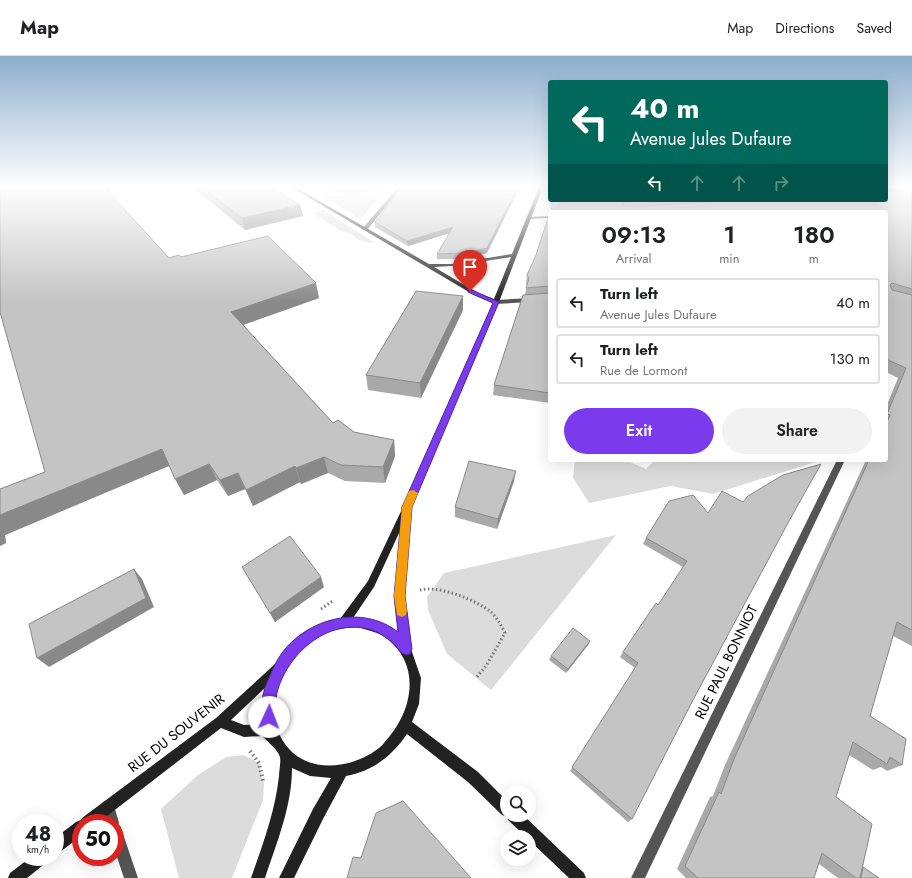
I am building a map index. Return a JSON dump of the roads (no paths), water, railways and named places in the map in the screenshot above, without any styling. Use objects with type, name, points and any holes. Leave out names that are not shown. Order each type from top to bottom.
[{"type":"main road","points":[[359,225],[476,294],[496,302]]},
{"type":"main road","points":[[343,623],[372,584],[496,302],[526,225]]},
{"type":"main road","points":[[427,266],[452,265],[514,255]]},
{"type":"main road","points":[[220,722],[244,731],[264,730],[276,742],[286,756],[300,766],[320,772],[341,773],[362,766],[380,756],[395,742],[406,725],[414,706],[416,688],[414,670],[406,649],[400,596],[407,507]]},
{"type":"main road","points":[[276,742],[270,726],[268,708],[271,690],[282,664],[287,656],[300,643],[329,626],[358,622],[373,625],[388,632],[406,649]]},
{"type":"main road","name":"RUE DU SOUVENIR","points":[[99,814],[220,722],[282,664]]},
{"type":"main road","points":[[406,725],[473,777],[500,803]]},
{"type":"main road","points":[[258,878],[282,806],[286,774],[286,756]]},
{"type":"main road","points":[[286,878],[318,814],[341,773]]},
{"type":"main road","points":[[519,822],[579,878]]},
{"type":"main road","points":[[64,840],[72,834]]},
{"type":"main road","points":[[14,878],[30,866]]},
{"type":"street","points":[[365,229],[368,225]]},
{"type":"street","points":[[496,302],[548,299]]},
{"type":"street","name":"RUE PAUL BONNIOT","points":[[638,878],[840,462]]},
{"type":"street","points":[[108,807],[110,814]]},
{"type":"street","points":[[124,857],[131,878]]}]
